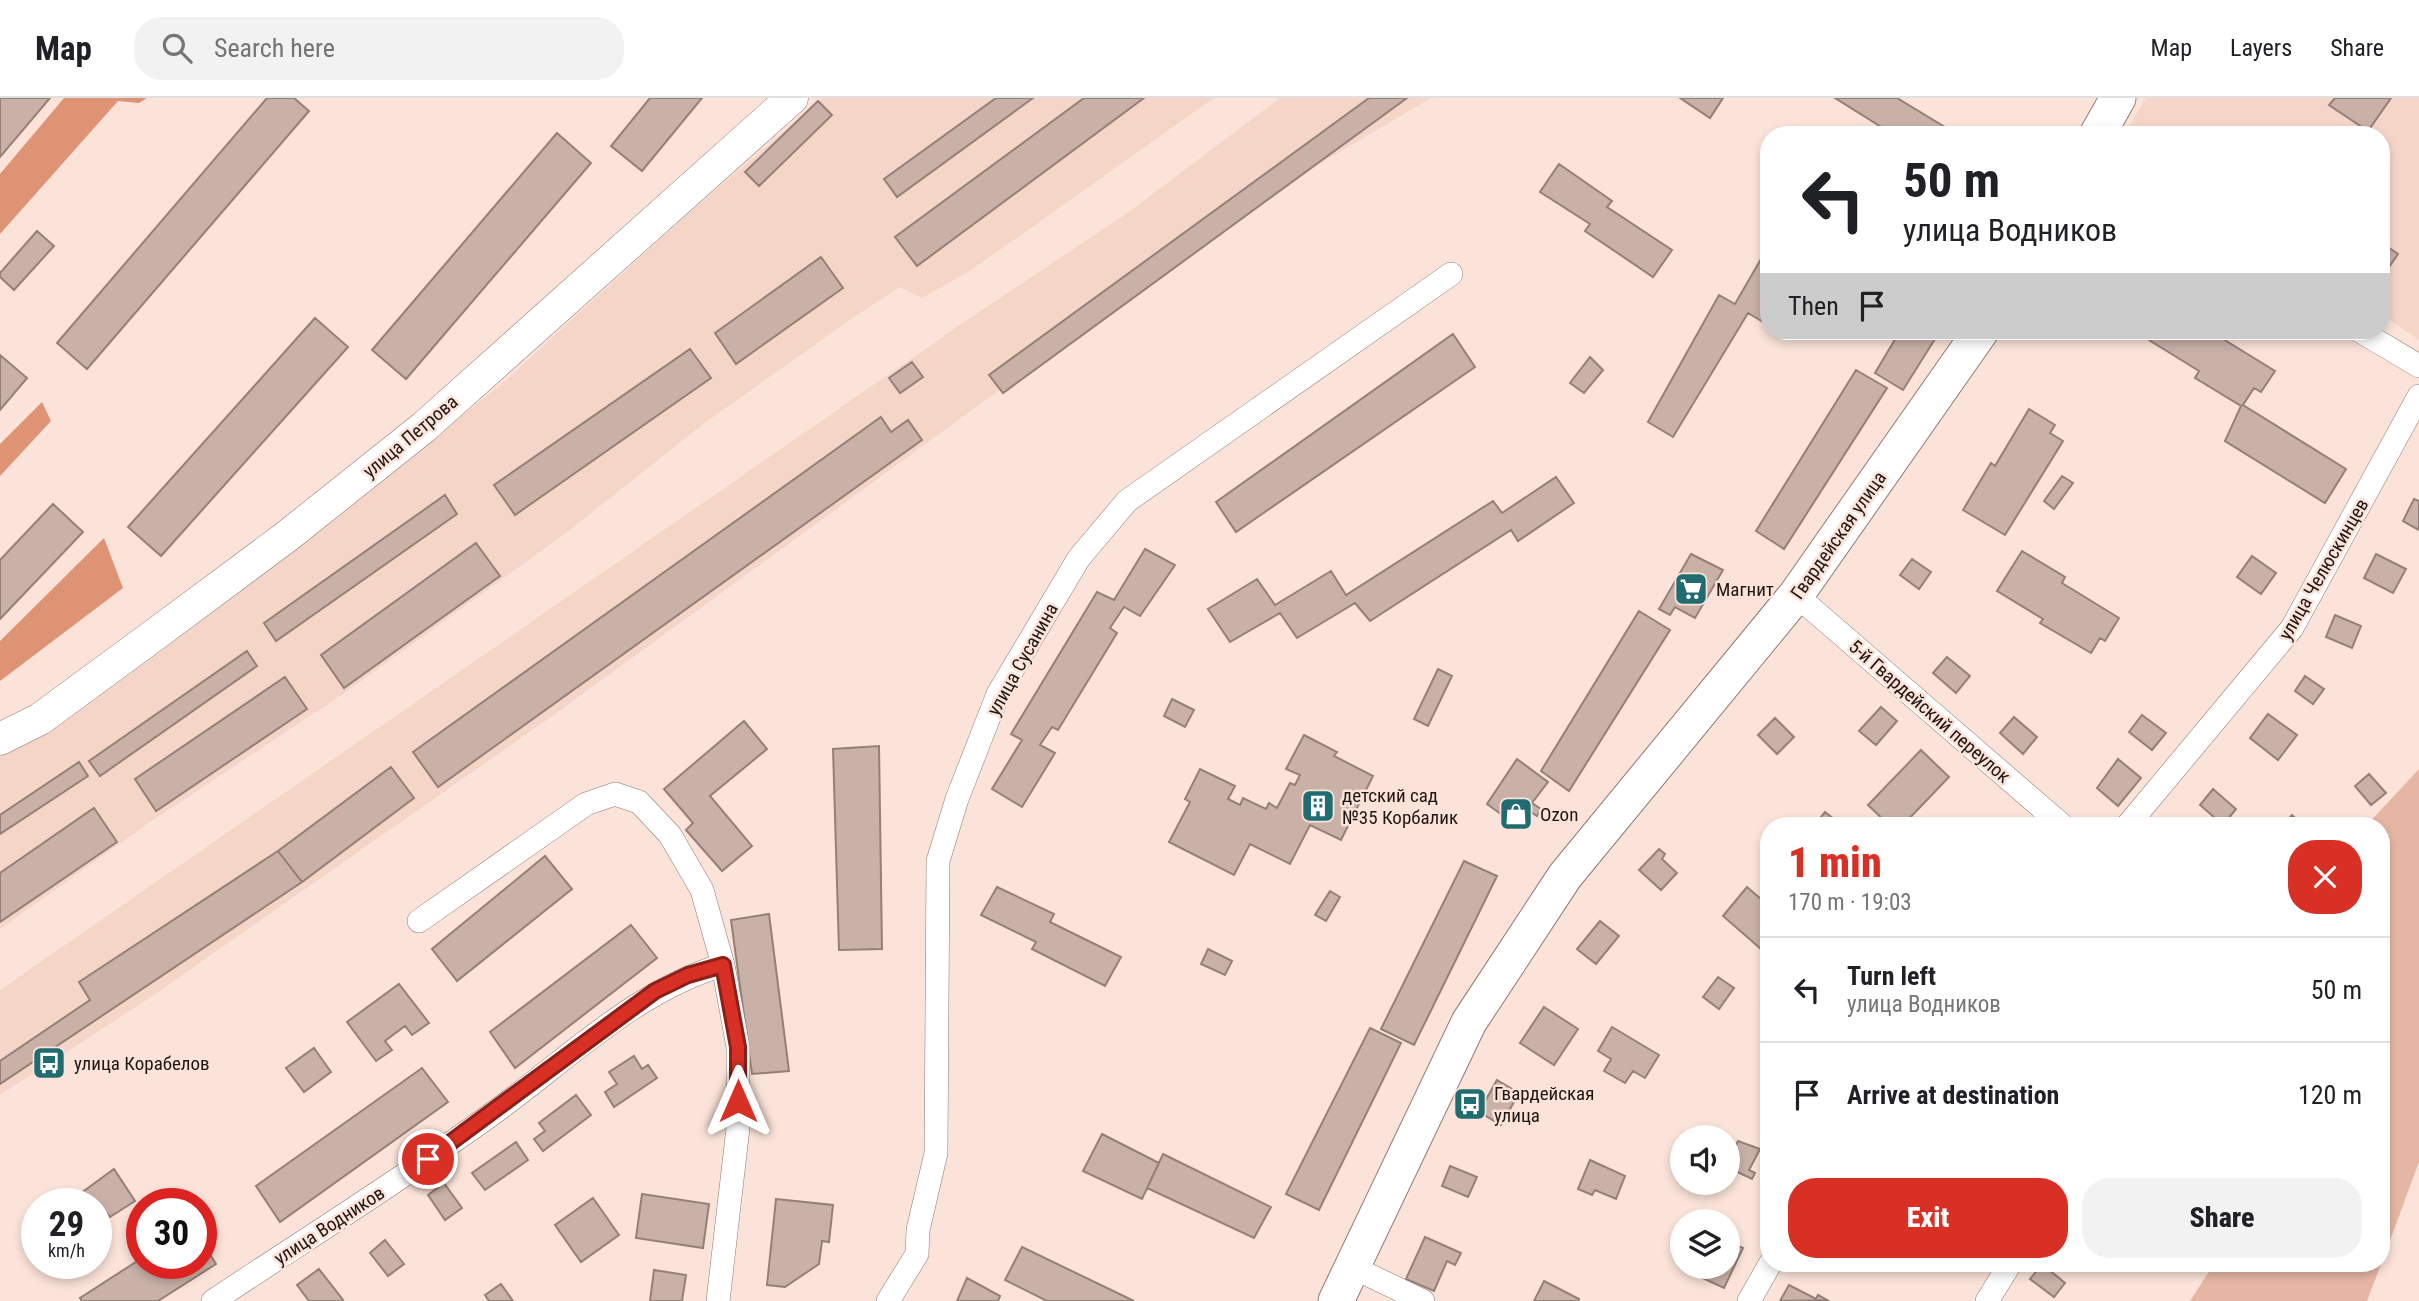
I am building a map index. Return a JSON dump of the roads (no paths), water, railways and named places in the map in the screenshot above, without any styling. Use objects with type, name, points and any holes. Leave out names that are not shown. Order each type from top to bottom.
[{"type":"main road","points":[[2101,126],[2118,98]]},
{"type":"main road","name":"Гвардейская улица","points":[[1336,1301],[1469,1022],[1565,876],[1796,595],[1975,340]]},
{"type":"street","name":"улица Петрова","points":[[0,739],[40,719],[157,633],[286,537],[413,435],[792,98]]},
{"type":"street","name":"улица Сусанина","points":[[888,1301],[917,1254],[918,1230],[936,1153],[938,861],[957,799],[998,695],[1079,558],[1127,500],[1451,274]]},
{"type":"street","points":[[2375,340],[2419,366]]},
{"type":"street","name":"улица Челюскинцев","points":[[2134,817],[2292,628],[2419,396]]},
{"type":"street","name":"5-й Гвардейский переулок","points":[[1796,595],[2053,817]]},
{"type":"street","points":[[419,921],[586,804],[615,794],[639,802],[670,835],[702,890],[723,965],[738,1047],[738,1128],[718,1301]]},
{"type":"street","name":"улица Водников","points":[[213,1301],[385,1189],[503,1106],[655,991],[688,975],[723,965]]},
{"type":"street","points":[[1352,1266],[1423,1301]]},
{"type":"street","points":[[1749,1301],[1765,1272]]},
{"type":"street","points":[[1987,1301],[2005,1272]]},
{"type":"place","name":"Магнит","points":[[1691,589]]},
{"type":"place","name":"детский сад №35 Корбалик","points":[[1318,806]]},
{"type":"place","name":"Ozon","points":[[1516,814]]},
{"type":"place","name":"улица Корабелов","points":[[49,1063]]},
{"type":"place","name":"Гвардейская улица","points":[[1470,1104]]}]
